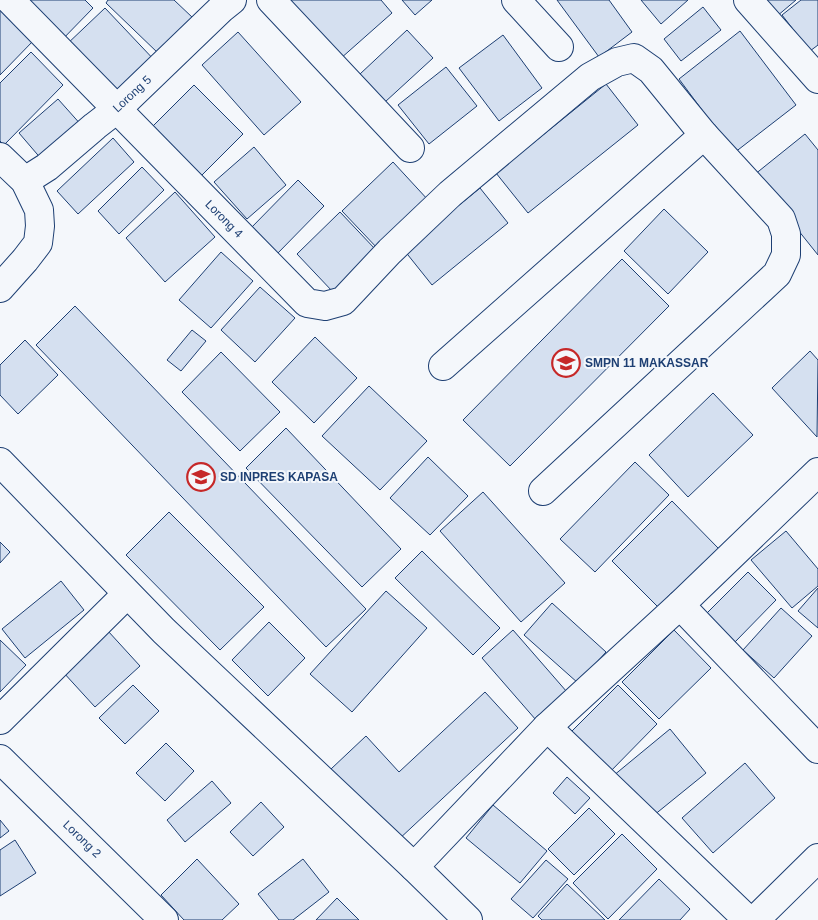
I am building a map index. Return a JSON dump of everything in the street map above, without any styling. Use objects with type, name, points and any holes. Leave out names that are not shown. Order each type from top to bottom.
[{"type":"street","name":"Lorong 4","points":[[10,0],[307,302],[325,306],[343,301],[390,251],[450,194],[590,77],[617,62],[634,58],[651,70],[704,135]]},
{"type":"street","name":"Lorong 5","points":[[26,181],[47,167],[117,109],[232,0]]},
{"type":"street","points":[[270,0],[410,148]]},
{"type":"street","points":[[516,0],[559,48]]},
{"type":"street","points":[[748,0],[818,79]]},
{"type":"street","points":[[443,366],[704,135],[781,219],[786,234],[786,255],[777,274],[543,491]]},
{"type":"street","points":[[0,157],[26,181],[39,210],[40,226],[38,243],[0,288]]},
{"type":"street","points":[[0,462],[127,594],[468,920]]},
{"type":"street","points":[[414,867],[547,727],[814,483]]},
{"type":"street","points":[[0,720],[127,594]]},
{"type":"street","points":[[680,605],[818,749]]},
{"type":"street","points":[[547,727],[748,920]]},
{"type":"street","name":"Lorong 2","points":[[0,759],[164,920]]},
{"type":"street","points":[[755,920],[818,858]]},
{"type":"building","points":[[14,0],[85,0],[93,8],[57,45]]},
{"type":"building","points":[[108,0],[174,0],[193,18],[159,54],[106,3]]},
{"type":"building","points":[[290,0],[381,0],[392,13],[340,59]]},
{"type":"building","points":[[402,0],[432,0],[415,15]]},
{"type":"building","points":[[557,0],[609,0],[632,32],[599,57]]},
{"type":"building","points":[[641,0],[688,0],[661,24]]},
{"type":"building","points":[[751,0],[796,0],[770,22]]},
{"type":"building","points":[[801,0],[818,0],[818,45],[810,51],[782,15]]},
{"type":"building","points":[[0,7],[34,40],[0,75]]},
{"type":"building","points":[[703,7],[721,30],[681,61],[664,39]]},
{"type":"building","points":[[105,8],[158,64],[117,102],[65,46]]},
{"type":"building","points":[[407,30],[433,58],[385,102],[360,74]]},
{"type":"building","points":[[740,31],[796,105],[734,153],[679,79]]},
{"type":"building","points":[[238,32],[301,102],[264,135],[202,65]]},
{"type":"building","points":[[503,35],[542,88],[499,121],[459,68]]},
{"type":"building","points":[[31,52],[63,85],[4,145],[0,141],[0,83]]},
{"type":"building","points":[[446,67],[477,106],[429,144],[398,105]]},
{"type":"building","points":[[606,84],[638,125],[528,213],[496,173]]},
{"type":"building","points":[[194,85],[243,134],[200,177],[151,128]]},
{"type":"building","points":[[58,99],[83,127],[43,161],[19,133]]},
{"type":"building","points":[[805,134],[818,150],[818,255],[754,175]]},
{"type":"building","points":[[113,138],[134,162],[78,214],[57,191]]},
{"type":"building","points":[[254,147],[286,185],[247,219],[214,182]]},
{"type":"building","points":[[393,162],[429,201],[379,250],[342,211]]},
{"type":"building","points":[[142,167],[164,190],[119,234],[98,211]]},
{"type":"building","points":[[298,180],[324,206],[276,255],[250,229]]},
{"type":"building","points":[[480,188],[508,223],[432,285],[404,250]]},
{"type":"building","points":[[175,192],[215,237],[165,282],[126,238]]},
{"type":"building","points":[[664,209],[708,252],[668,294],[624,251]]},
{"type":"building","points":[[340,212],[376,250],[333,292],[297,254]]},
{"type":"building","points":[[221,252],[253,281],[211,328],[179,300]]},
{"type":"building","name":"SMPN 11 MAKASSAR","points":[[622,259],[669,306],[510,466],[463,420]]},
{"type":"building","points":[[260,287],[295,318],[255,362],[221,330]]},
{"type":"building","name":"SD INPRES KAPASA","points":[[75,306],[366,609],[326,647],[36,345]]},
{"type":"building","points":[[192,330],[206,341],[181,371],[167,360]]},
{"type":"building","points":[[315,337],[357,378],[314,423],[272,382]]},
{"type":"building","points":[[25,340],[58,375],[18,414],[0,395],[0,365]]},
{"type":"building","points":[[810,351],[818,360],[817,437],[772,388]]},
{"type":"building","points":[[221,352],[280,412],[240,451],[182,392]]},
{"type":"building","points":[[369,386],[427,441],[380,490],[322,436]]},
{"type":"building","points":[[713,393],[753,435],[688,497],[649,455]]},
{"type":"building","points":[[286,428],[401,549],[362,587],[246,468]]},
{"type":"building","points":[[428,457],[468,496],[430,535],[390,498]]},
{"type":"building","points":[[635,462],[669,495],[595,572],[560,539]]},
{"type":"building","points":[[483,492],[565,583],[521,622],[440,531]]},
{"type":"building","points":[[672,501],[719,549],[659,608],[612,561]]},
{"type":"building","points":[[169,512],[264,607],[220,650],[126,555]]},
{"type":"building","points":[[786,531],[818,569],[818,586],[792,608],[751,560]]},
{"type":"building","points":[[0,542],[10,552],[0,563]]},
{"type":"building","points":[[422,551],[500,628],[473,655],[395,578]]},
{"type":"building","points":[[748,572],[776,600],[735,642],[707,613]]},
{"type":"building","points":[[61,581],[84,610],[25,658],[2,629]]},
{"type":"building","points":[[818,588],[818,628],[798,611]]},
{"type":"building","points":[[386,591],[427,628],[352,712],[310,674]]},
{"type":"building","points":[[552,603],[606,652],[578,683],[524,635]]},
{"type":"building","points":[[781,608],[812,636],[774,678],[743,650]]},
{"type":"building","points":[[269,622],[305,658],[268,696],[232,660]]},
{"type":"building","points":[[513,630],[567,692],[536,720],[482,658]]},
{"type":"building","points":[[674,630],[711,668],[659,719],[622,682]]},
{"type":"building","points":[[108,631],[140,666],[95,707],[63,672]]},
{"type":"building","points":[[0,640],[26,665],[0,692]]},
{"type":"building","points":[[133,685],[159,711],[125,744],[99,718]]},
{"type":"building","points":[[618,685],[657,724],[605,777],[566,737]]},
{"type":"building","points":[[485,692],[518,728],[397,841],[331,769],[366,736],[399,772]]},
{"type":"building","points":[[670,729],[706,773],[648,820],[613,776]]},
{"type":"building","points":[[166,743],[194,771],[165,801],[136,773]]},
{"type":"building","points":[[745,763],[775,798],[713,853],[682,818]]},
{"type":"building","points":[[567,777],[590,798],[575,814],[553,793]]},
{"type":"building","points":[[212,781],[231,803],[185,842],[167,820]]},
{"type":"building","points":[[261,802],[284,827],[253,856],[230,832]]},
{"type":"building","points":[[493,805],[547,851],[520,883],[466,838]]},
{"type":"building","points":[[589,808],[615,834],[574,875],[548,849]]},
{"type":"building","points":[[0,820],[9,831],[0,838]]},
{"type":"building","points":[[622,834],[657,869],[608,919],[573,883]]},
{"type":"building","points":[[15,840],[36,873],[0,896],[0,850]]},
{"type":"building","points":[[197,859],[239,904],[222,920],[184,920],[161,895]]},
{"type":"building","points":[[303,859],[329,892],[293,920],[279,920],[258,894]]},
{"type":"building","points":[[546,860],[568,879],[533,918],[511,899]]},
{"type":"building","points":[[659,879],[690,909],[680,920],[619,920]]},
{"type":"building","points":[[567,884],[605,920],[542,920],[538,916]]},
{"type":"building","points":[[337,898],[359,920],[316,920]]},
{"type":"place","name":"SMPN 11 MAKASSAR","points":[[566,363]]},
{"type":"place","name":"SD INPRES KAPASA","points":[[201,477]]}]
